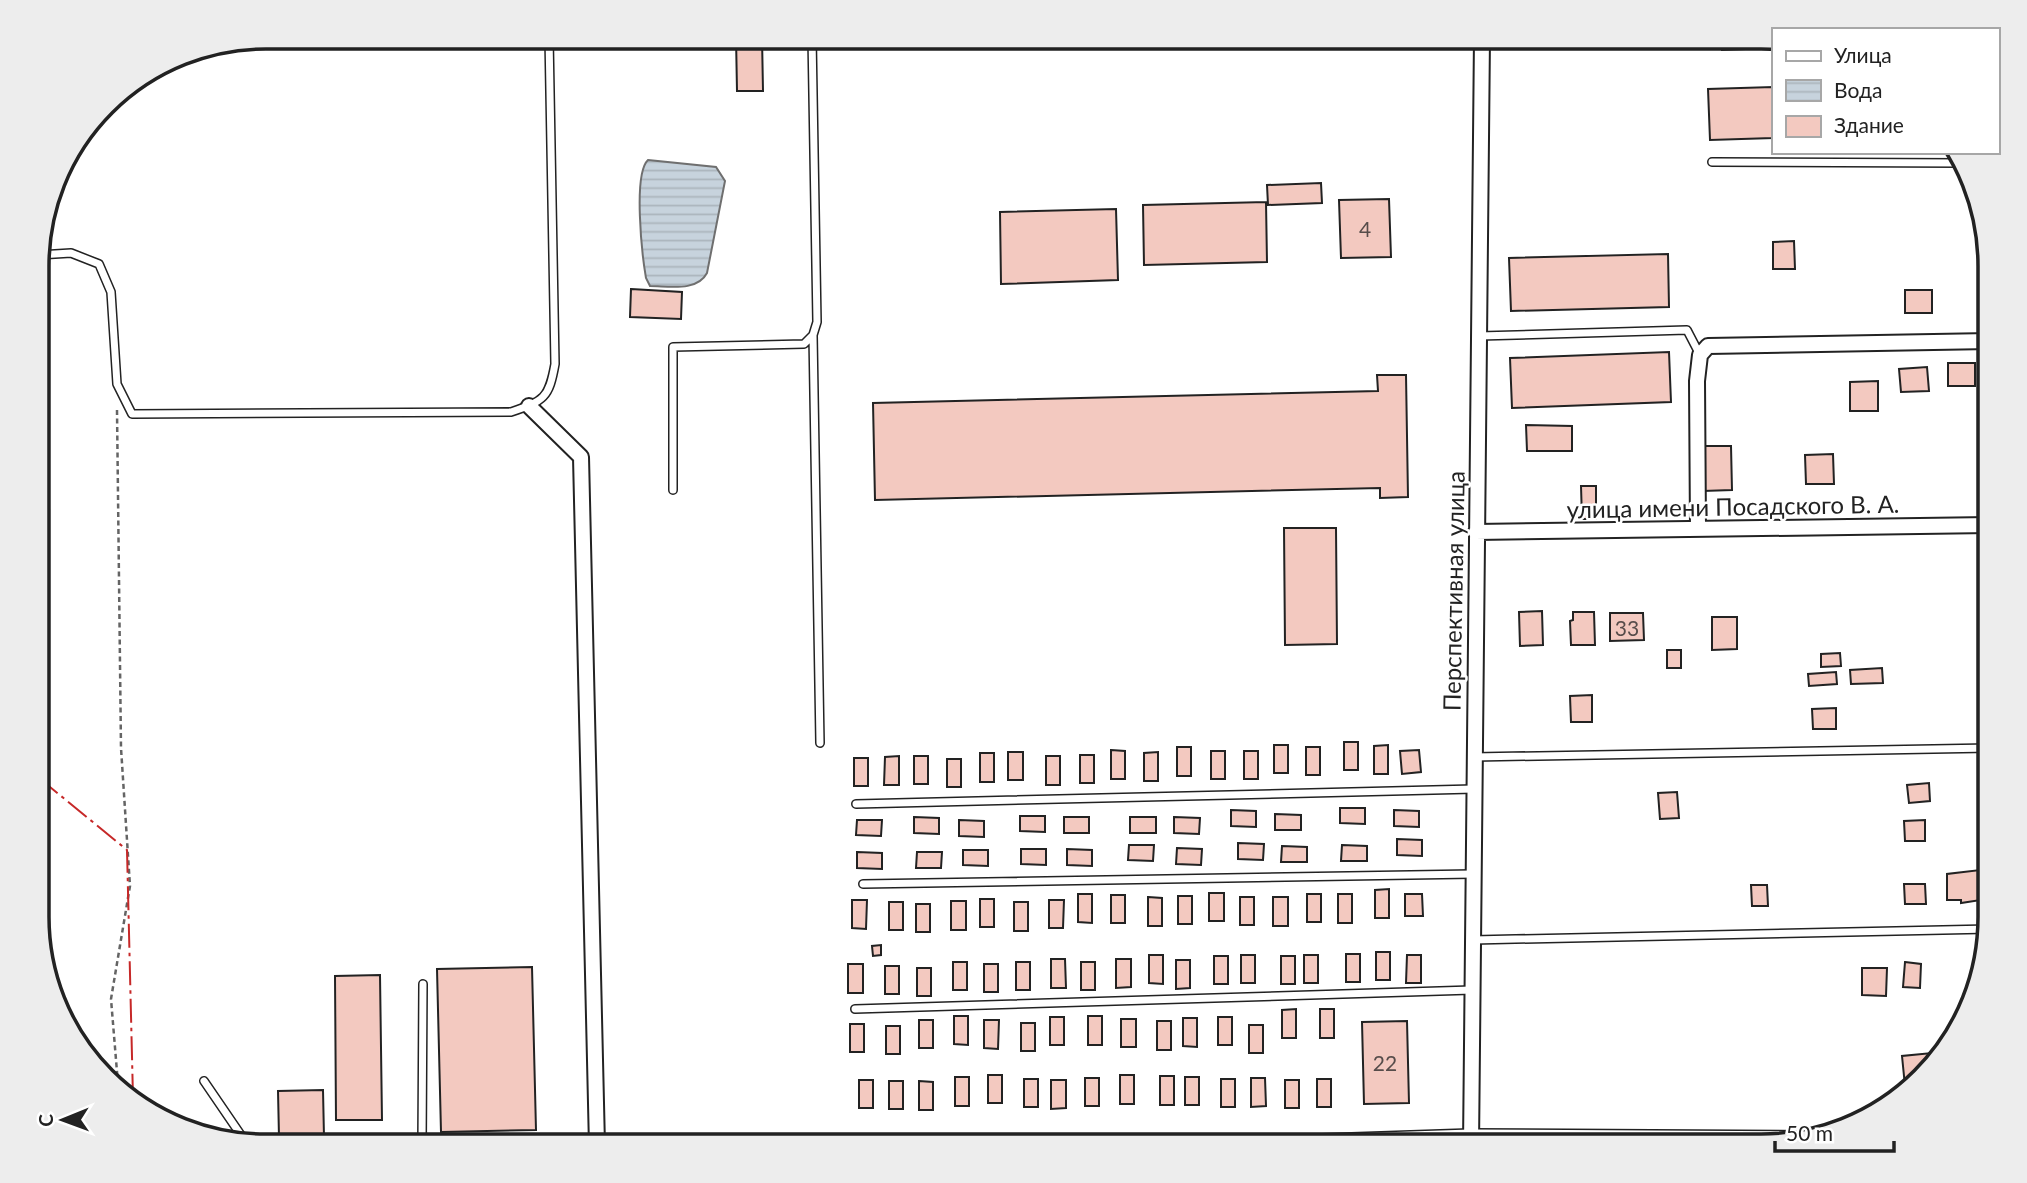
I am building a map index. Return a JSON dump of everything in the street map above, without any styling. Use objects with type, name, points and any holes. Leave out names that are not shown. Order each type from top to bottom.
[{"type":"street","name":"Перспективная улица","points":[[1470,1134],[1482,49]]},
{"type":"street","points":[[1698,528],[1699,355],[1708,346],[1722,343],[1792,345],[1978,341]]},
{"type":"street","points":[[529,406],[581,457],[597,1134]]},
{"type":"street","name":"улица имени Посадского В. А.","points":[[1476,532],[1978,525]]},
{"type":"lane","points":[[50,254],[71,253],[99,264],[111,292],[117,384],[132,414],[160,416],[511,412],[538,403],[550,389],[555,364],[549,49]]},
{"type":"lane","points":[[812,49],[817,322],[813,335],[820,743]]},
{"type":"lane","points":[[1712,162],[1951,163]]},
{"type":"lane","points":[[1479,336],[1687,330],[1699,355]]},
{"type":"lane","points":[[673,490],[673,347],[804,344],[813,335]]},
{"type":"lane","points":[[1474,757],[1978,748]]},
{"type":"lane","points":[[856,804],[1474,789]]},
{"type":"lane","points":[[863,884],[1473,874]]},
{"type":"lane","points":[[1472,940],[1978,929]]},
{"type":"lane","points":[[422,1134],[423,984]]},
{"type":"lane","points":[[855,1009],[1472,990]]},
{"type":"lane","points":[[204,1081],[238,1132]]},
{"type":"path","points":[[117,384],[121,748],[130,886],[111,999],[117,1074]]},
{"type":"water","points":[[648,160],[716,167],[725,181],[707,273],[697,283],[682,287],[650,286],[646,278],[640,197],[643,168]]},
{"type":"building","points":[[736,49],[762,49],[763,91],[737,91]]},
{"type":"building","points":[[1772,87],[1772,138],[1710,140],[1708,89]]},
{"type":"building","points":[[1321,183],[1322,203],[1268,205],[1267,185]]},
{"type":"building","points":[[1389,199],[1391,257],[1341,258],[1339,200]]},
{"type":"building","points":[[1266,202],[1267,262],[1144,265],[1143,205]]},
{"type":"building","points":[[1116,209],[1118,280],[1001,284],[1000,212]]},
{"type":"building","points":[[1794,241],[1795,269],[1773,269],[1773,242]]},
{"type":"building","points":[[1668,254],[1669,307],[1511,311],[1509,258]]},
{"type":"building","points":[[631,289],[682,292],[681,319],[630,317]]},
{"type":"building","points":[[1905,290],[1932,290],[1932,313],[1905,313]]},
{"type":"building","points":[[1669,352],[1671,402],[1512,408],[1510,358]]},
{"type":"building","points":[[1948,363],[1975,363],[1975,386],[1948,386]]},
{"type":"building","points":[[1927,367],[1929,391],[1901,392],[1899,369]]},
{"type":"building","points":[[1377,375],[1406,375],[1408,497],[1380,498],[1380,488],[875,500],[873,403],[1378,391]]},
{"type":"building","points":[[1878,381],[1878,411],[1850,411],[1850,382]]},
{"type":"building","points":[[1526,425],[1572,426],[1572,451],[1527,451]]},
{"type":"building","points":[[1702,446],[1731,446],[1732,490],[1703,491]]},
{"type":"building","points":[[1833,454],[1834,484],[1806,484],[1805,455]]},
{"type":"building","points":[[1581,486],[1596,486],[1596,519],[1582,519]]},
{"type":"building","points":[[1284,528],[1336,528],[1337,644],[1285,645]]},
{"type":"building","points":[[1542,611],[1543,645],[1520,646],[1519,612]]},
{"type":"building","points":[[1573,612],[1594,612],[1595,645],[1571,645],[1570,621],[1573,620]]},
{"type":"building","points":[[1610,613],[1643,613],[1644,640],[1610,641]]},
{"type":"building","points":[[1712,617],[1737,617],[1737,649],[1712,650]]},
{"type":"building","points":[[1667,650],[1681,650],[1681,668],[1667,668]]},
{"type":"building","points":[[1840,653],[1841,666],[1821,667],[1821,654]]},
{"type":"building","points":[[1882,668],[1883,683],[1851,684],[1850,670]]},
{"type":"building","points":[[1836,672],[1837,684],[1809,686],[1808,674]]},
{"type":"building","points":[[1592,695],[1592,722],[1571,722],[1570,696]]},
{"type":"building","points":[[1836,708],[1836,729],[1813,729],[1812,709]]},
{"type":"building","points":[[1344,742],[1358,742],[1358,770],[1344,770]]},
{"type":"building","points":[[1274,745],[1288,745],[1288,773],[1274,773]]},
{"type":"building","points":[[1388,745],[1388,774],[1374,774],[1374,746]]},
{"type":"building","points":[[1177,747],[1191,747],[1191,776],[1177,776]]},
{"type":"building","points":[[1306,747],[1320,747],[1320,775],[1306,775]]},
{"type":"building","points":[[1111,750],[1125,751],[1125,779],[1111,779]]},
{"type":"building","points":[[1419,750],[1421,772],[1402,774],[1400,751]]},
{"type":"building","points":[[1211,751],[1225,751],[1225,779],[1211,779]]},
{"type":"building","points":[[1244,751],[1258,751],[1258,779],[1244,779]]},
{"type":"building","points":[[1008,752],[1023,752],[1023,780],[1008,780]]},
{"type":"building","points":[[1158,752],[1158,781],[1144,781],[1144,753]]},
{"type":"building","points":[[980,753],[994,753],[994,782],[980,782]]},
{"type":"building","points":[[1080,755],[1094,755],[1094,783],[1080,783]]},
{"type":"building","points":[[899,756],[899,785],[884,785],[885,757]]},
{"type":"building","points":[[914,756],[928,756],[928,784],[914,784]]},
{"type":"building","points":[[1046,756],[1060,756],[1060,785],[1046,785]]},
{"type":"building","points":[[854,758],[868,758],[868,786],[854,786]]},
{"type":"building","points":[[947,759],[961,759],[961,787],[947,787]]},
{"type":"building","points":[[1929,783],[1930,801],[1909,803],[1907,785]]},
{"type":"building","points":[[1677,792],[1679,818],[1660,819],[1658,793]]},
{"type":"building","points":[[1340,808],[1365,808],[1365,824],[1340,823]]},
{"type":"building","points":[[1231,810],[1256,811],[1256,827],[1231,826]]},
{"type":"building","points":[[1394,810],[1419,811],[1419,827],[1394,826]]},
{"type":"building","points":[[1275,814],[1301,815],[1301,830],[1275,830]]},
{"type":"building","points":[[1020,816],[1045,816],[1045,832],[1020,831]]},
{"type":"building","points":[[914,817],[939,818],[939,834],[914,833]]},
{"type":"building","points":[[1064,817],[1089,817],[1089,833],[1064,833]]},
{"type":"building","points":[[1130,817],[1156,817],[1156,833],[1130,833]]},
{"type":"building","points":[[1174,817],[1200,818],[1199,834],[1174,833]]},
{"type":"building","points":[[857,820],[882,820],[881,836],[856,835]]},
{"type":"building","points":[[959,820],[984,821],[984,837],[959,836]]},
{"type":"building","points":[[1925,820],[1925,841],[1905,841],[1904,821]]},
{"type":"building","points":[[1397,839],[1422,840],[1422,856],[1397,855]]},
{"type":"building","points":[[1238,843],[1264,844],[1263,860],[1238,859]]},
{"type":"building","points":[[1129,845],[1154,845],[1153,861],[1128,860]]},
{"type":"building","points":[[1342,845],[1367,846],[1367,861],[1341,861]]},
{"type":"building","points":[[1282,846],[1307,847],[1307,862],[1281,862]]},
{"type":"building","points":[[1177,848],[1202,849],[1201,865],[1176,864]]},
{"type":"building","points":[[1021,849],[1046,849],[1046,865],[1021,864]]},
{"type":"building","points":[[1067,849],[1092,850],[1092,866],[1067,865]]},
{"type":"building","points":[[963,850],[988,850],[988,866],[963,865]]},
{"type":"building","points":[[857,852],[882,853],[882,869],[857,868]]},
{"type":"building","points":[[917,852],[942,852],[941,868],[916,868]]},
{"type":"building","points":[[1978,870],[1978,900],[1961,903],[1961,900],[1947,900],[1947,874]]},
{"type":"building","points":[[1904,884],[1925,884],[1926,904],[1905,904]]},
{"type":"building","points":[[1751,885],[1767,885],[1768,906],[1752,906]]},
{"type":"building","points":[[1389,889],[1389,918],[1375,918],[1375,890]]},
{"type":"building","points":[[1209,893],[1224,893],[1224,921],[1209,921]]},
{"type":"building","points":[[1078,894],[1092,894],[1092,923],[1078,922]]},
{"type":"building","points":[[1307,894],[1321,894],[1321,922],[1307,922]]},
{"type":"building","points":[[1338,894],[1352,894],[1352,923],[1338,923]]},
{"type":"building","points":[[1405,894],[1422,894],[1423,916],[1405,916]]},
{"type":"building","points":[[1111,895],[1125,895],[1125,923],[1111,923]]},
{"type":"building","points":[[1178,896],[1192,896],[1192,924],[1178,924]]},
{"type":"building","points":[[1148,897],[1162,898],[1162,926],[1148,926]]},
{"type":"building","points":[[1240,897],[1254,897],[1254,925],[1240,925]]},
{"type":"building","points":[[1273,897],[1288,897],[1288,926],[1273,926]]},
{"type":"building","points":[[980,899],[994,899],[994,927],[980,927]]},
{"type":"building","points":[[852,900],[867,900],[866,929],[852,928]]},
{"type":"building","points":[[1049,900],[1064,900],[1063,928],[1049,928]]},
{"type":"building","points":[[951,901],[966,901],[966,930],[951,930]]},
{"type":"building","points":[[889,902],[903,902],[903,930],[889,930]]},
{"type":"building","points":[[1014,902],[1028,902],[1028,931],[1014,931]]},
{"type":"building","points":[[916,904],[930,904],[930,932],[916,932]]},
{"type":"building","points":[[881,945],[881,955],[873,956],[872,946]]},
{"type":"building","points":[[1376,952],[1390,952],[1390,980],[1376,980]]},
{"type":"building","points":[[1346,954],[1360,954],[1360,982],[1346,982]]},
{"type":"building","points":[[1149,955],[1163,955],[1163,984],[1149,983]]},
{"type":"building","points":[[1241,955],[1255,955],[1255,983],[1241,983]]},
{"type":"building","points":[[1304,955],[1318,955],[1318,983],[1304,983]]},
{"type":"building","points":[[1407,955],[1421,955],[1421,983],[1406,983]]},
{"type":"building","points":[[1214,956],[1228,956],[1228,984],[1214,984]]},
{"type":"building","points":[[1281,956],[1295,956],[1295,984],[1281,984]]},
{"type":"building","points":[[1051,959],[1065,959],[1066,988],[1051,988]]},
{"type":"building","points":[[1116,959],[1131,959],[1131,987],[1116,988]]},
{"type":"building","points":[[1176,960],[1190,960],[1190,988],[1176,989]]},
{"type":"building","points":[[953,962],[967,962],[967,990],[953,990]]},
{"type":"building","points":[[1016,962],[1030,962],[1030,990],[1016,990]]},
{"type":"building","points":[[1081,962],[1095,962],[1095,990],[1081,990]]},
{"type":"building","points":[[1905,962],[1921,964],[1920,988],[1903,987]]},
{"type":"building","points":[[848,964],[863,964],[863,993],[848,993]]},
{"type":"building","points":[[984,964],[998,964],[998,992],[984,992]]},
{"type":"building","points":[[885,966],[899,966],[899,994],[885,994]]},
{"type":"building","points":[[532,967],[536,1130],[441,1132],[437,969]]},
{"type":"building","points":[[917,968],[931,968],[931,996],[917,996]]},
{"type":"building","points":[[1862,968],[1887,968],[1886,996],[1862,995]]},
{"type":"building","points":[[380,975],[382,1120],[336,1120],[335,976]]},
{"type":"building","points":[[1296,1009],[1296,1038],[1282,1038],[1282,1010]]},
{"type":"building","points":[[1320,1009],[1334,1009],[1334,1038],[1320,1038]]},
{"type":"building","points":[[954,1016],[968,1016],[968,1045],[954,1044]]},
{"type":"building","points":[[1088,1016],[1102,1016],[1102,1045],[1088,1045]]},
{"type":"building","points":[[1050,1017],[1064,1017],[1064,1045],[1050,1045]]},
{"type":"building","points":[[1218,1017],[1232,1017],[1232,1045],[1218,1045]]},
{"type":"building","points":[[1183,1018],[1197,1018],[1197,1047],[1183,1046]]},
{"type":"building","points":[[1121,1019],[1136,1019],[1136,1047],[1121,1047]]},
{"type":"building","points":[[919,1020],[933,1020],[933,1048],[919,1048]]},
{"type":"building","points":[[984,1020],[999,1020],[998,1049],[984,1048]]},
{"type":"building","points":[[1157,1021],[1171,1021],[1171,1050],[1157,1050]]},
{"type":"building","points":[[1407,1021],[1409,1103],[1364,1104],[1362,1022]]},
{"type":"building","points":[[1021,1023],[1035,1023],[1035,1051],[1021,1051]]},
{"type":"building","points":[[850,1024],[864,1024],[864,1052],[850,1052]]},
{"type":"building","points":[[1249,1025],[1263,1025],[1263,1053],[1249,1053]]},
{"type":"building","points":[[886,1026],[900,1026],[900,1054],[886,1054]]},
{"type":"building","points":[[1929,1053],[1904,1079],[1902,1056]]},
{"type":"building","points":[[988,1075],[1002,1075],[1002,1103],[988,1103]]},
{"type":"building","points":[[1120,1075],[1134,1075],[1134,1104],[1120,1104]]},
{"type":"building","points":[[1160,1076],[1174,1076],[1174,1105],[1160,1105]]},
{"type":"building","points":[[955,1077],[969,1077],[969,1106],[955,1106]]},
{"type":"building","points":[[1185,1077],[1199,1077],[1199,1105],[1185,1105]]},
{"type":"building","points":[[1085,1078],[1099,1078],[1099,1106],[1085,1106]]},
{"type":"building","points":[[1251,1078],[1265,1078],[1266,1106],[1251,1107]]},
{"type":"building","points":[[1024,1079],[1038,1079],[1038,1107],[1024,1107]]},
{"type":"building","points":[[1221,1079],[1235,1079],[1235,1107],[1221,1107]]},
{"type":"building","points":[[1317,1079],[1331,1079],[1331,1107],[1317,1107]]},
{"type":"building","points":[[859,1080],[873,1080],[873,1108],[859,1108]]},
{"type":"building","points":[[1051,1080],[1066,1080],[1066,1108],[1051,1109]]},
{"type":"building","points":[[1285,1080],[1299,1080],[1299,1108],[1285,1108]]},
{"type":"building","points":[[889,1081],[903,1081],[903,1109],[889,1109]]},
{"type":"building","points":[[919,1081],[933,1082],[933,1110],[919,1110]]},
{"type":"building","points":[[323,1090],[324,1134],[279,1134],[278,1091]]},
{"type":"power","points":[[49,786],[127,850],[133,1088]]}]
